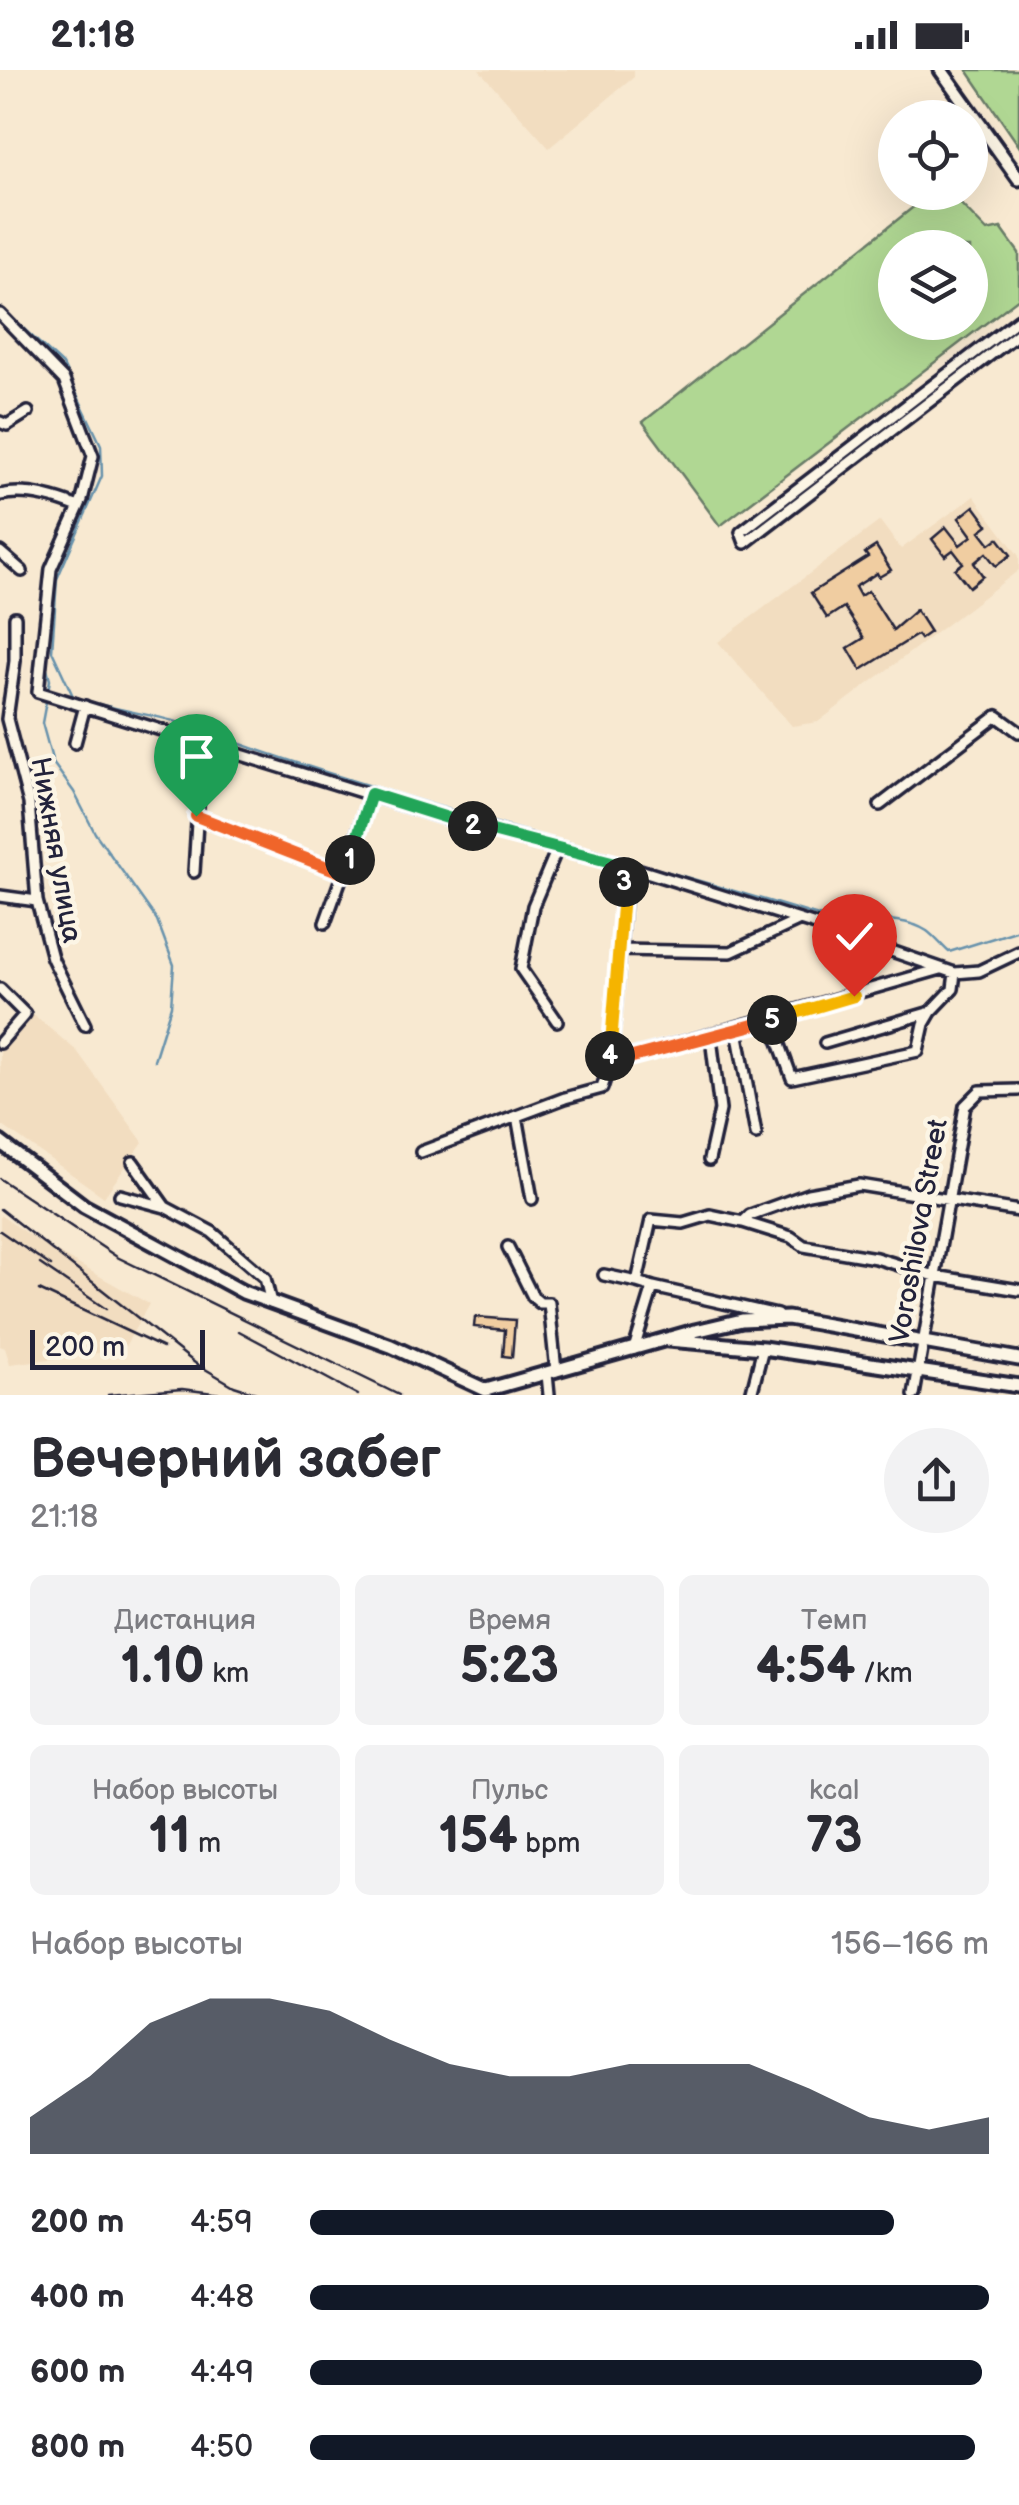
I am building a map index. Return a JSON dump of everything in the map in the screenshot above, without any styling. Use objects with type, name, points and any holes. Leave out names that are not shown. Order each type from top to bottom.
[{"type":"main road","points":[[941,70],[1019,179]]},
{"type":"main road","points":[[0,1142],[84,1206],[244,1292],[391,1346],[491,1393],[551,1372],[742,1320],[804,1321],[1019,1359]]},
{"type":"main road","points":[[668,1340],[763,1348],[1019,1386]]},
{"type":"street","points":[[0,314],[64,380],[86,430],[93,463],[82,500],[51,568],[36,688],[41,693],[557,849],[627,866],[955,974],[979,971],[1019,952]]},
{"type":"street","points":[[1019,320],[843,460],[745,543],[742,540],[741,532],[843,460],[1019,333]]},
{"type":"street","points":[[0,422],[6,425],[28,412]]},
{"type":"street","points":[[0,495],[15,492],[55,498],[76,506]]},
{"type":"street","points":[[0,552],[22,571]]},
{"type":"street","name":"Нижняя улица","points":[[14,617],[15,661],[7,718],[30,803],[36,901],[52,958],[85,1026]]},
{"type":"street","points":[[75,743],[85,706]]},
{"type":"street","points":[[880,805],[997,716],[1019,732]]},
{"type":"street","points":[[194,872],[202,740]]},
{"type":"street","points":[[325,923],[371,794]]},
{"type":"street","points":[[196,816],[345,874]]},
{"type":"street","points":[[557,849],[533,906],[521,970],[557,1020]]},
{"type":"street","points":[[422,1152],[602,1088],[610,1063],[627,866]]},
{"type":"street","points":[[0,896],[36,901]]},
{"type":"street","points":[[618,950],[730,952],[800,920]]},
{"type":"street","points":[[610,1063],[711,1038],[943,969]]},
{"type":"street","points":[[771,1020],[792,1078],[918,1051],[924,1024],[953,989],[955,974]]},
{"type":"street","points":[[0,989],[22,1008],[22,1020],[0,1043]]},
{"type":"street","points":[[825,1043],[932,1012]]},
{"type":"street","points":[[737,1030],[756,1134]]},
{"type":"street","points":[[709,1160],[720,1110],[711,1038]]},
{"type":"street","name":"Voroshilova Street","points":[[914,1395],[965,1106],[980,1091],[1019,1090]]},
{"type":"street","points":[[517,1116],[532,1198]]},
{"type":"street","points":[[133,1162],[166,1207]]},
{"type":"street","points":[[742,1222],[750,1215],[808,1194],[859,1185],[1019,1210]]},
{"type":"street","points":[[120,1195],[166,1207],[212,1232],[265,1278],[271,1303]]},
{"type":"street","points":[[638,1282],[652,1220],[683,1223],[710,1215],[791,1237],[804,1246],[876,1258],[935,1276],[1019,1290]]},
{"type":"street","points":[[508,1247],[533,1297],[540,1303],[549,1303],[550,1395]]},
{"type":"street","points":[[604,1275],[804,1321]]},
{"type":"street","points":[[634,1349],[653,1287]]},
{"type":"street","points":[[751,1395],[763,1348]]},
{"type":"shaded area","points":[[479,70],[634,70],[634,77],[549,148]]},
{"type":"shaded area","points":[[974,496],[1019,556],[1019,570],[818,722],[792,726],[718,642],[880,521],[901,549]]},
{"type":"shaded area","points":[[31,1013],[77,1051],[143,1142],[104,1197],[0,1124],[0,1046]]},
{"type":"shaded area","points":[[0,1215],[39,1242],[149,1304],[123,1350],[10,1364],[5,1348],[0,1346]]},
{"type":"green space","points":[[967,70],[1019,70],[1019,146],[988,100]]},
{"type":"green space","points":[[910,210],[967,210],[986,230],[884,230]]},
{"type":"green space","points":[[1001,228],[1019,253],[1019,298],[988,322],[988,231]]},
{"type":"green space","points":[[878,235],[878,340],[964,340],[720,526],[643,422]]},
{"type":"building","points":[[974,506],[988,525],[980,531],[990,544],[998,538],[1011,555],[996,566],[986,553],[974,563],[983,576],[969,587],[955,569],[963,563],[953,550],[945,556],[932,539],[946,527],[960,545],[972,536],[959,518]]},
{"type":"building","points":[[876,546],[891,570],[879,577],[877,573],[855,587],[860,596],[868,591],[893,630],[916,610],[930,632],[920,639],[917,635],[861,670],[848,648],[864,638],[844,607],[827,618],[811,593],[868,557],[865,553]]},
{"type":"building","points":[[475,1317],[515,1320],[512,1357],[503,1356],[505,1330],[474,1327]]},
{"type":"waterway","points":[[0,307],[63,365],[101,445],[102,476],[57,579],[52,651],[73,696],[176,722],[423,802],[815,915],[915,925],[949,952],[1019,930]]},
{"type":"waterway","points":[[45,662],[50,680],[42,723],[53,763],[74,792],[95,833],[157,920],[174,965],[171,1006],[154,1060]]},
{"type":"railway","points":[[0,1179],[117,1257],[399,1395]]},
{"type":"railway","points":[[0,1209],[195,1363],[234,1386],[262,1395]]},
{"type":"railway","points":[[0,1231],[51,1266]]},
{"type":"railway","points":[[40,1264],[106,1309]]},
{"type":"railway","points":[[39,1290],[163,1348]]},
{"type":"railway","points":[[239,1331],[358,1395]]},
{"type":"railway","points":[[108,1395],[182,1389],[229,1395]]},
{"type":"route","points":[[196,816],[345,874],[371,794],[455,821],[627,866],[610,1063],[854,996]]}]
